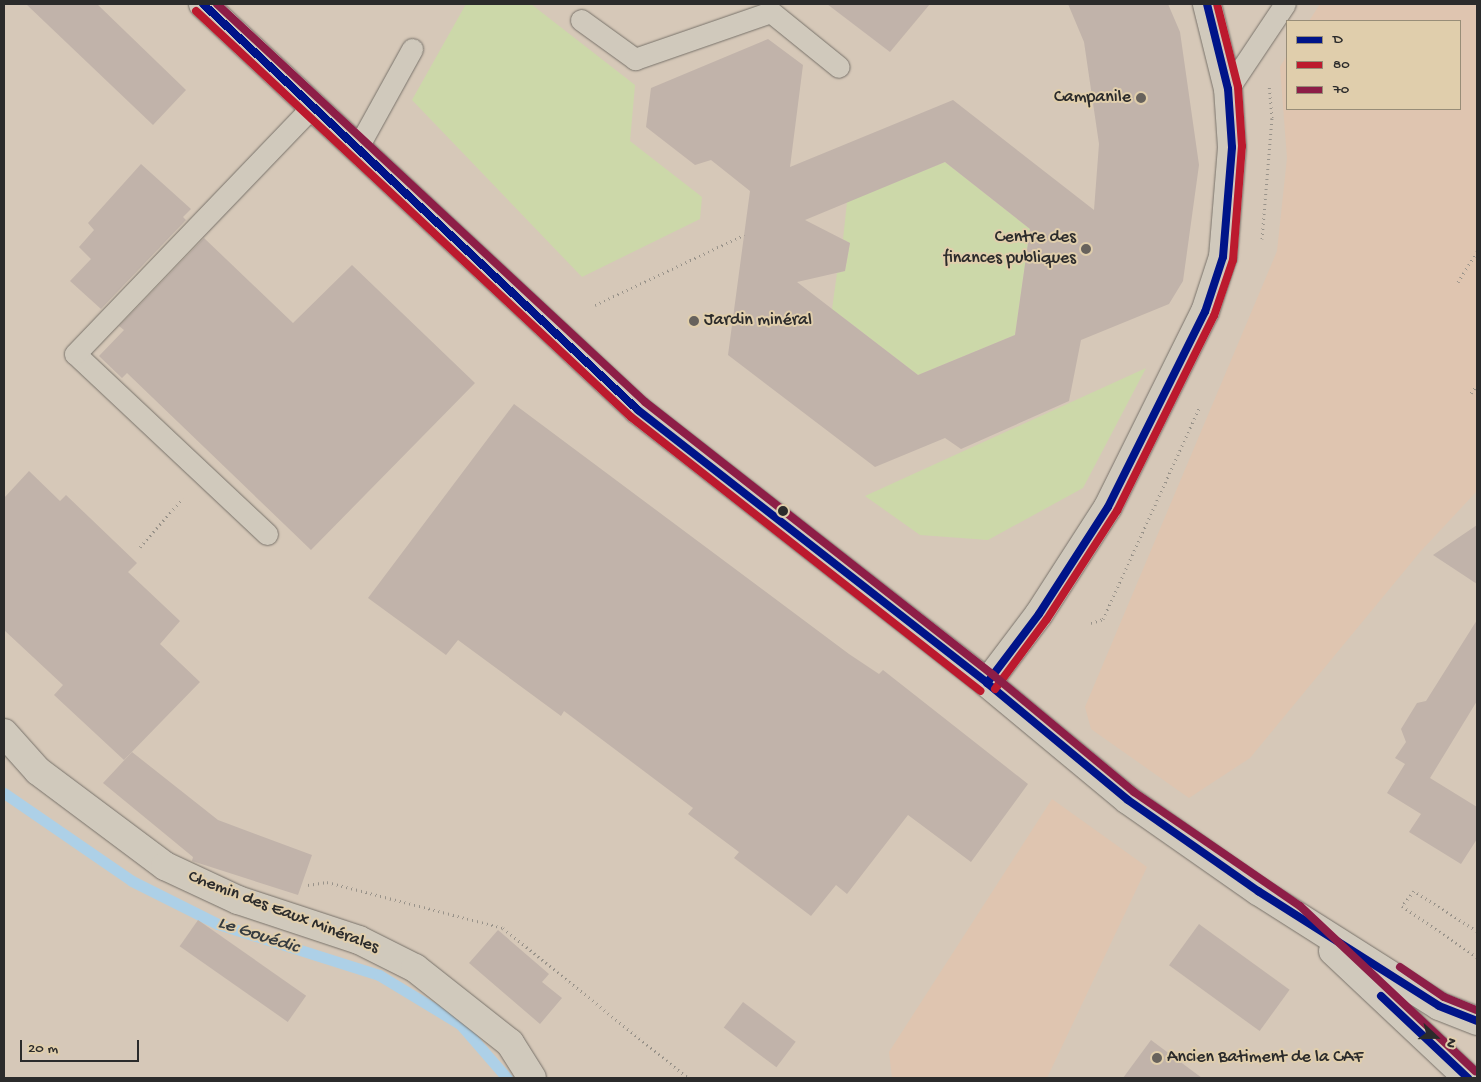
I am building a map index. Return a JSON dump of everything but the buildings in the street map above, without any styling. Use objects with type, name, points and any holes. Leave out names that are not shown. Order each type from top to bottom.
[{"type":"main road","points":[[203,4],[314,105],[638,410],[987,683],[1128,800],[1294,914],[1439,1006],[1477,1021]]},
{"type":"main road","points":[[987,683],[1039,614],[1108,507],[1205,312],[1223,257],[1232,147],[1228,89],[1208,4]]},
{"type":"main road","name":"Chemin des Eaux Minérales","points":[[4,733],[38,771],[165,866],[272,912],[359,940],[415,968],[510,1042],[532,1078]]},
{"type":"main road","points":[[1294,914],[1468,1078]]},
{"type":"lane","points":[[1228,89],[1284,4]]},
{"type":"lane","points":[[581,20],[635,59],[771,12],[839,67]]},
{"type":"lane","points":[[358,147],[412,50]]},
{"type":"lane","points":[[267,534],[76,354],[314,105]]},
{"type":"path","points":[[595,305],[744,235]]},
{"type":"path","points":[[1458,282],[1477,252]]},
{"type":"path","points":[[1471,393],[1477,385]]},
{"type":"path","points":[[140,547],[203,474]]},
{"type":"path","points":[[272,912],[294,887],[327,882],[503,928],[688,1078]]},
{"type":"path","points":[[1477,931],[1414,891],[1402,906],[1477,957]]},
{"type":"shaded area","points":[[1320,4],[1477,4],[1477,491],[1420,552],[1250,758],[1189,798],[1091,729],[1085,707],[1277,251],[1287,158],[1280,67],[1286,57],[1286,110],[1461,110],[1461,20],[1310,20]]},
{"type":"shaded area","points":[[1052,799],[1147,867],[1047,1078],[892,1078],[889,1052]]},
{"type":"green space","points":[[466,4],[531,4],[635,85],[630,141],[702,197],[700,219],[582,277],[412,100]]},
{"type":"green space","points":[[945,162],[1030,229],[1015,335],[918,375],[832,309],[837,273],[845,271],[850,243],[843,239],[847,202]]},
{"type":"green space","points":[[1146,368],[1083,488],[988,540],[920,535],[865,496]]},
{"type":"waterway","name":"Le Gouédic","points":[[4,793],[132,881],[218,924],[379,975],[460,1024],[507,1078]]},
{"type":"transit line","name":"D","points":[[203,4],[638,410],[987,683],[1128,800],[1258,891],[1439,1006],[1477,1021]]},
{"type":"transit line","name":"70","points":[[217,4],[645,402],[993,675],[1134,792],[1300,906],[1475,1071]]},
{"type":"transit line","name":"D","points":[[987,683],[1039,614],[1108,507],[1205,312],[1223,257],[1232,147],[1228,89],[1207,4]]},
{"type":"transit line","name":"80","points":[[995,689],[1047,619],[1117,511],[1214,316],[1233,260],[1242,146],[1238,87],[1217,4]]},
{"type":"transit line","name":"80","points":[[196,11],[631,417],[981,691]]},
{"type":"transit line","name":"70","points":[[1400,967],[1444,997],[1477,1010]]},
{"type":"transit line","name":"D","points":[[1381,996],[1468,1078]]},
{"type":"place","name":"Campanile","points":[[1141,98]]},
{"type":"place","name":"Centre des finances publiques","points":[[1086,249]]},
{"type":"place","name":"Jardin minéral","points":[[694,321]]},
{"type":"place","name":"Ancien Batiment de la CAF","points":[[1157,1058]]}]
